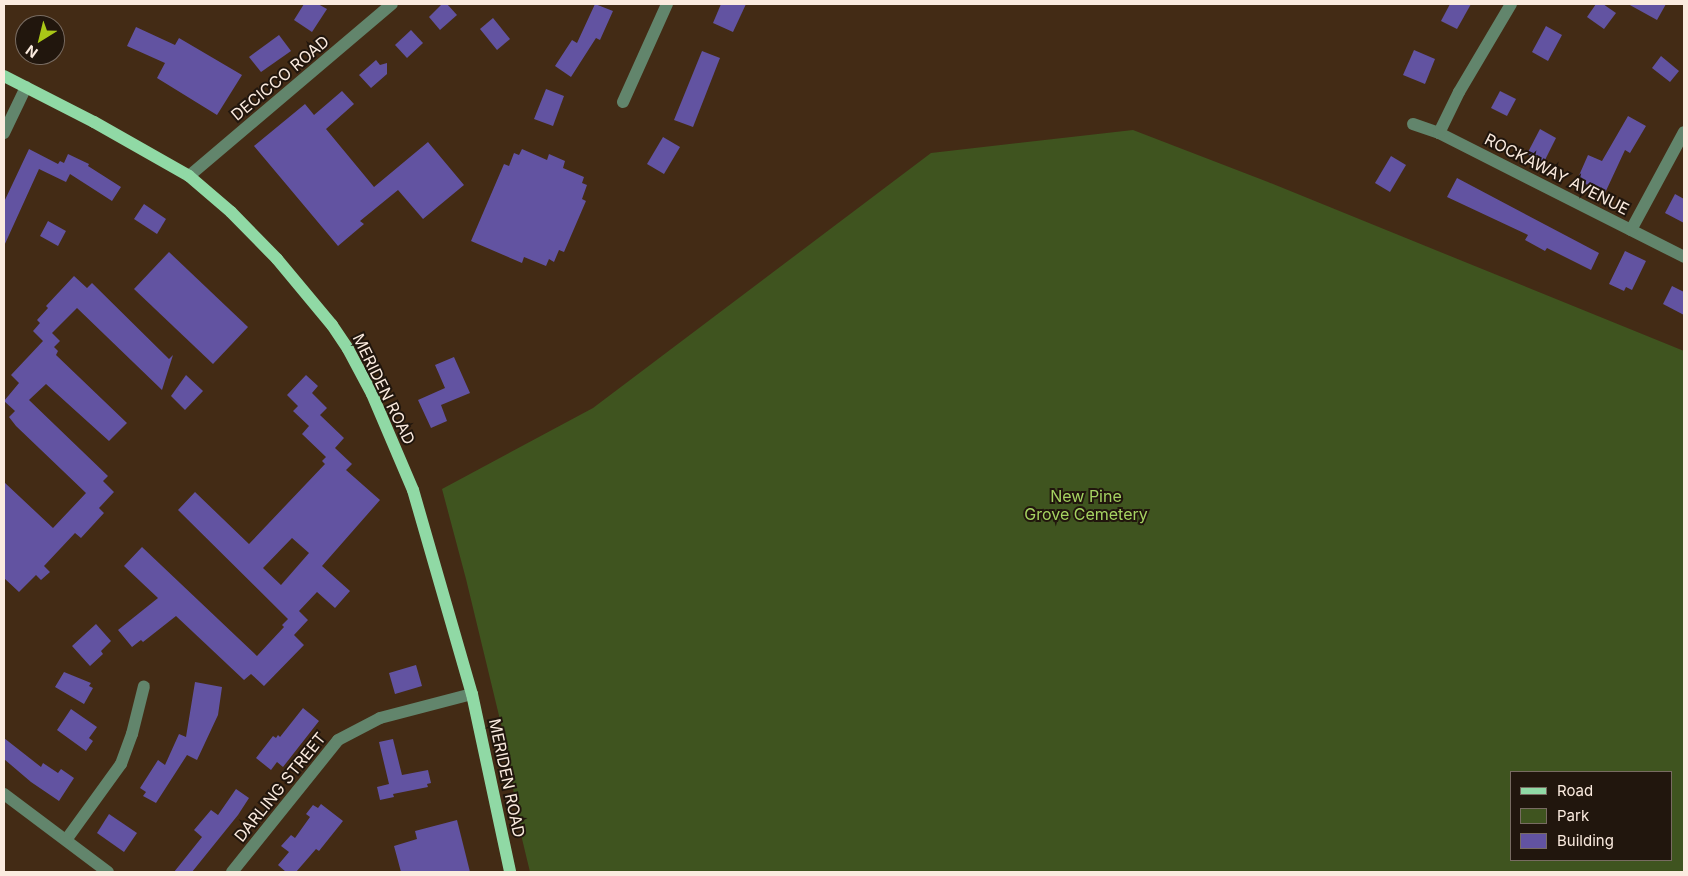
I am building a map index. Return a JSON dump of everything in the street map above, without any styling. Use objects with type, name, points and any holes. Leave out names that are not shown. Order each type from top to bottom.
[{"type":"main road","name":"MERIDEN ROAD","points":[[4,76],[148,151],[189,176],[231,212],[277,259],[332,325],[348,349],[372,394],[413,490],[472,694],[510,872]]},
{"type":"street","name":"DECICCO ROAD","points":[[189,176],[392,4]]},
{"type":"street","points":[[623,102],[667,4]]},
{"type":"street","points":[[1439,133],[1459,92],[1511,4]]},
{"type":"street","points":[[4,133],[26,87]]},
{"type":"street","name":"ROCKAWAY AVENUE","points":[[1413,124],[1439,133],[1684,257]]},
{"type":"street","points":[[1631,230],[1684,132]]},
{"type":"street","points":[[66,840],[121,764],[132,734],[144,686]]},
{"type":"street","name":"DARLING STREET","points":[[232,872],[338,740],[380,718],[472,694]]},
{"type":"street","points":[[4,794],[108,872]]},
{"type":"green space","name":"New Pine Grove Cemetery","points":[[1133,130],[1268,182],[1684,351],[1684,872],[530,872],[517,818],[509,757],[442,489],[593,408],[931,153]]},
{"type":"building","points":[[304,4],[318,4],[327,9],[312,32],[294,20]]},
{"type":"building","points":[[442,4],[447,4],[457,15],[440,30],[429,17]]},
{"type":"building","points":[[595,4],[613,11],[600,40],[596,38],[571,77],[555,66],[572,40],[577,43]]},
{"type":"building","points":[[721,4],[746,4],[733,32],[713,23]]},
{"type":"building","points":[[1450,4],[1471,4],[1457,29],[1441,21]]},
{"type":"building","points":[[1596,4],[1603,4],[1616,13],[1604,29],[1587,17]]},
{"type":"building","points":[[1628,4],[1666,4],[1657,20]]},
{"type":"building","points":[[493,18],[510,39],[497,50],[480,29]]},
{"type":"building","points":[[1546,26],[1562,35],[1548,61],[1532,52]]},
{"type":"building","points":[[136,27],[175,45],[179,38],[242,75],[217,115],[157,78],[165,63],[127,46]]},
{"type":"building","points":[[411,30],[423,43],[407,58],[395,45]]},
{"type":"building","points":[[279,35],[291,51],[261,72],[249,57]]},
{"type":"building","points":[[1414,50],[1435,59],[1425,84],[1403,75]]},
{"type":"building","points":[[702,51],[720,58],[693,127],[674,120]]},
{"type":"building","points":[[1661,56],[1679,71],[1670,82],[1652,68]]},
{"type":"building","points":[[376,60],[380,65],[387,63],[387,74],[371,88],[359,75]]},
{"type":"building","points":[[546,89],[564,96],[553,126],[534,119]]},
{"type":"building","points":[[342,91],[354,104],[326,129],[374,187],[428,142],[464,185],[423,219],[398,190],[360,221],[364,224],[338,246],[254,146],[305,104],[314,115]]},
{"type":"building","points":[[1500,91],[1516,99],[1507,116],[1491,108]]},
{"type":"building","points":[[1628,116],[1646,126],[1630,153],[1625,150],[1605,193],[1577,180],[1588,155],[1602,161]]},
{"type":"building","points":[[1540,129],[1556,138],[1544,162],[1527,154]]},
{"type":"building","points":[[663,137],[680,147],[664,174],[647,164]]},
{"type":"building","points":[[29,149],[58,164],[60,161],[64,163],[68,154],[89,164],[88,166],[121,187],[112,201],[70,174],[66,182],[39,169],[4,246],[4,202]]},
{"type":"building","points":[[522,149],[547,160],[549,154],[565,161],[563,168],[584,177],[582,183],[587,185],[582,199],[586,201],[564,252],[559,250],[554,262],[549,259],[546,266],[524,257],[522,263],[471,241],[504,164],[509,166],[514,153],[519,155]]},
{"type":"building","points":[[1391,156],[1406,165],[1390,192],[1375,183]]},
{"type":"building","points":[[1457,178],[1599,253],[1591,270],[1547,248],[1545,251],[1525,240],[1528,235],[1447,197]]},
{"type":"building","points":[[1675,194],[1684,199],[1684,223],[1665,213]]},
{"type":"building","points":[[144,204],[166,219],[157,234],[134,219]]},
{"type":"building","points":[[48,221],[66,231],[58,246],[40,236]]},
{"type":"building","points":[[1625,251],[1646,261],[1632,290],[1626,287],[1624,291],[1609,284]]},
{"type":"building","points":[[169,252],[248,327],[213,364],[134,289]]},
{"type":"building","points":[[74,276],[87,288],[92,283],[169,359],[173,355],[162,390],[77,308],[52,333],[60,341],[54,347],[58,351],[56,355],[127,423],[109,441],[46,384],[29,400],[108,476],[103,481],[114,492],[99,508],[104,513],[81,538],[75,533],[44,566],[50,572],[41,580],[36,575],[19,592],[4,578],[4,482],[53,528],[86,493],[16,426],[9,417],[15,411],[4,401],[19,383],[11,375],[43,341],[33,331],[40,323],[37,320],[48,308],[46,306]]},
{"type":"building","points":[[1672,286],[1684,292],[1684,315],[1663,304]]},
{"type":"building","points":[[454,357],[470,393],[441,405],[447,421],[431,428],[418,400],[445,388],[435,365]]},
{"type":"building","points":[[186,375],[203,391],[185,410],[171,396]]},
{"type":"building","points":[[306,375],[318,386],[312,393],[327,408],[320,415],[344,438],[335,448],[352,464],[346,470],[380,500],[322,566],[350,591],[335,608],[317,592],[299,611],[308,620],[294,635],[304,645],[264,686],[251,674],[244,680],[176,616],[143,642],[141,640],[132,647],[118,630],[158,598],[124,566],[142,547],[257,656],[284,627],[282,625],[288,619],[178,510],[195,492],[249,544],[325,464],[322,461],[326,457],[302,434],[309,426],[293,411],[298,406],[287,395]],"holes":[[[292,538],[309,553],[281,585],[263,568]]]},
{"type":"building","points":[[96,624],[111,641],[101,651],[103,654],[90,666],[72,646]]},
{"type":"building","points":[[416,665],[422,686],[395,694],[389,673]]},
{"type":"building","points":[[64,672],[91,683],[89,686],[93,688],[84,704],[55,687]]},
{"type":"building","points":[[195,682],[222,687],[218,715],[197,760],[187,755],[156,803],[143,796],[146,792],[140,788],[158,760],[165,765],[179,734],[186,737]]},
{"type":"building","points":[[303,708],[319,721],[283,767],[277,762],[271,770],[256,758],[273,736],[276,738],[278,735],[280,737]]},
{"type":"building","points":[[71,709],[97,727],[89,738],[93,741],[86,751],[57,730]]},
{"type":"building","points":[[4,738],[41,767],[43,763],[58,773],[61,769],[74,778],[59,801],[31,782],[4,759]]},
{"type":"building","points":[[393,739],[402,775],[428,770],[431,783],[427,784],[428,787],[393,794],[394,797],[380,800],[377,787],[389,784],[379,742]]},
{"type":"building","points":[[236,789],[249,798],[238,815],[192,872],[174,872],[202,837],[194,830],[211,810],[218,815]]},
{"type":"building","points":[[321,804],[343,821],[319,851],[316,849],[296,872],[286,872],[278,865],[289,852],[281,846],[291,835],[295,838],[310,817],[306,814],[313,805],[318,808]]},
{"type":"building","points":[[109,814],[137,833],[124,852],[97,833]]},
{"type":"building","points":[[457,820],[470,872],[401,872],[394,846],[417,839],[415,831]]}]
